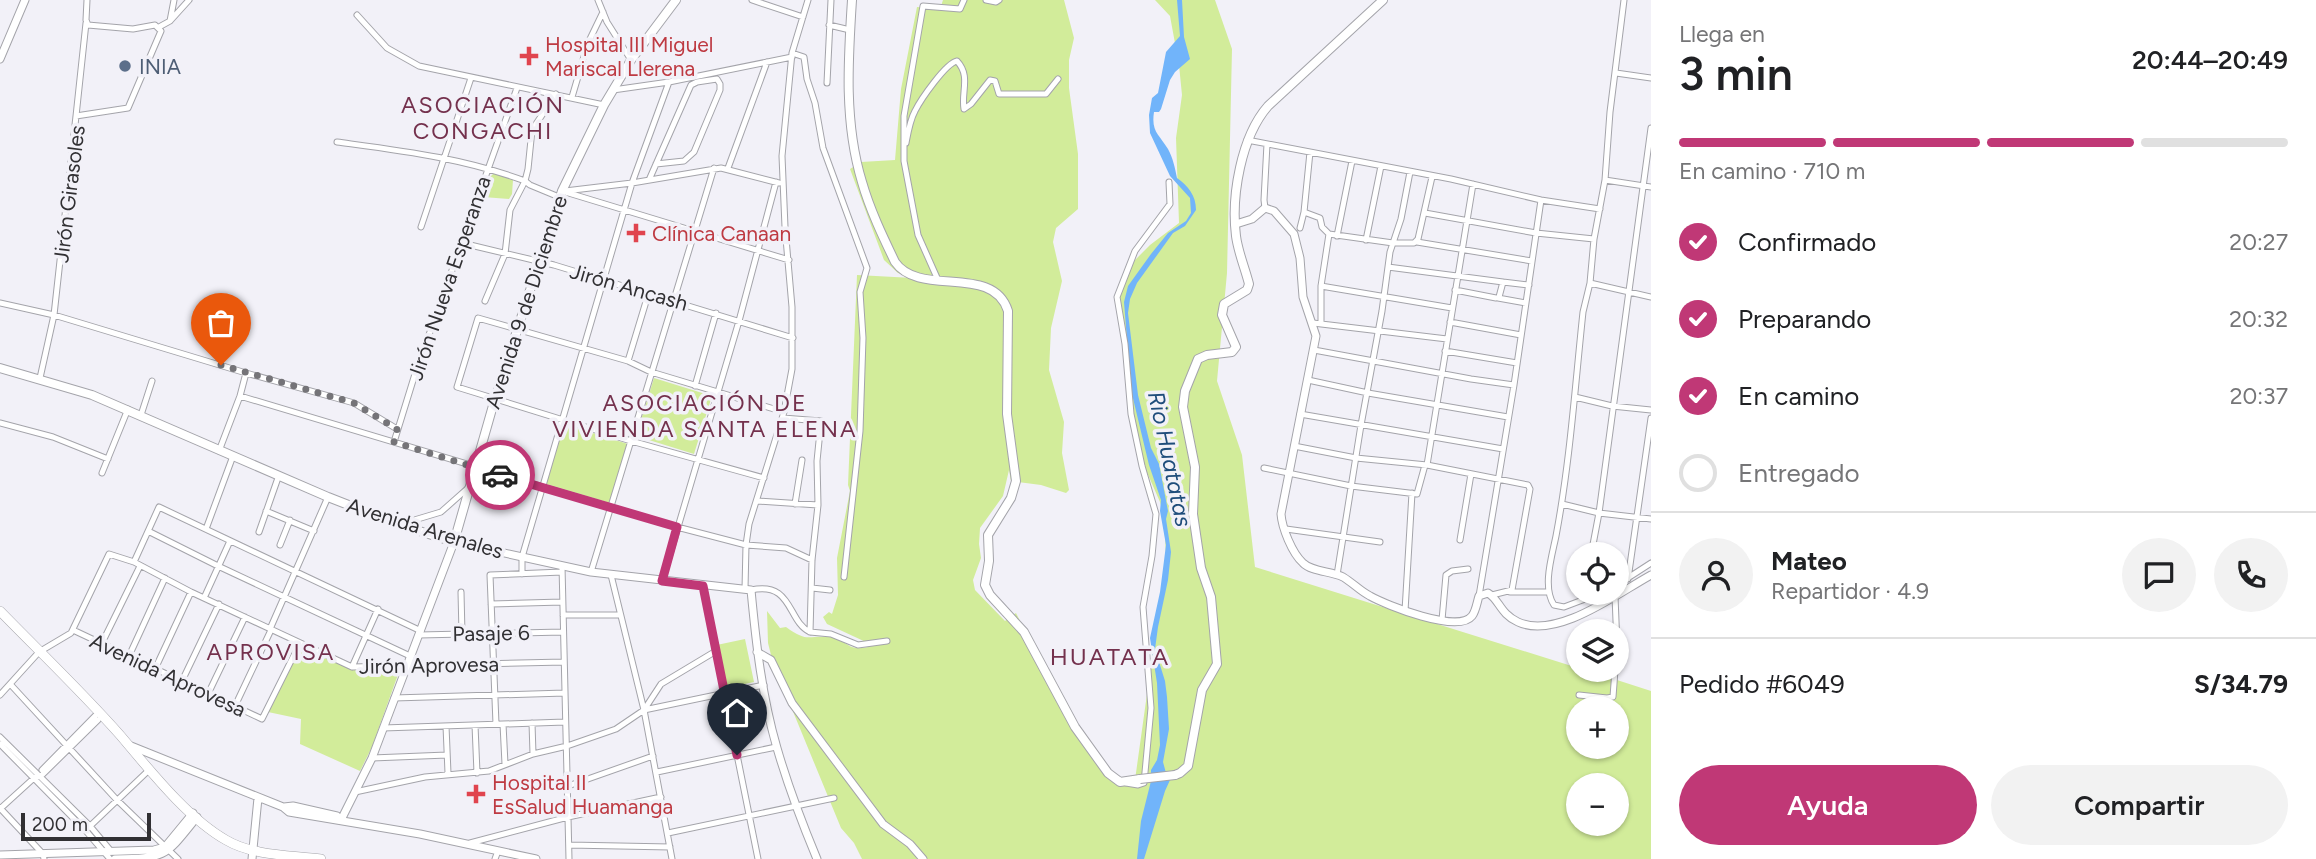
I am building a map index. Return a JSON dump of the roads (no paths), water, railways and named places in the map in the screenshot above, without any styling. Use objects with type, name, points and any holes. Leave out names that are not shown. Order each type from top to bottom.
[{"type":"highway","points":[[0,611],[97,718],[119,740],[127,744]]},
{"type":"highway","points":[[0,619],[38,654],[195,815],[227,841],[251,854],[321,859]]},
{"type":"main road","points":[[0,59],[25,0]]},
{"type":"main road","name":"Avenida 9 de Diciembre","points":[[341,820],[372,758],[454,542],[495,399],[561,194],[604,105],[631,60],[676,0]]},
{"type":"main road","points":[[852,0],[849,103],[862,182],[897,266],[912,276],[967,283],[992,291],[1002,296],[1008,311],[1006,414],[1016,481],[1011,498],[988,536],[986,590],[1024,632],[1075,727],[1108,773],[1120,782],[1175,775],[1188,766],[1202,690],[1217,664],[1211,597],[1201,568],[1193,514],[1195,467],[1183,407],[1185,390],[1195,362],[1207,355],[1232,352],[1236,347],[1222,315],[1224,304],[1247,290],[1249,284],[1236,238],[1235,210],[1247,140],[1268,106],[1383,0]]},
{"type":"main road","points":[[1236,224],[1252,219],[1265,208],[1274,211],[1294,234],[1300,258],[1303,297],[1317,323],[1281,514],[1297,555],[1305,566],[1337,575],[1368,596],[1405,611],[1451,622],[1470,618],[1479,596],[1483,593],[1492,595],[1498,607],[1508,617],[1519,623],[1537,626],[1563,621],[1600,605]]},
{"type":"main road","name":"Avenida Arenales","points":[[0,368],[40,378],[128,409],[328,497],[397,524],[454,542],[562,569],[748,589]]},
{"type":"main road","points":[[1629,588],[1651,575]]},
{"type":"main road","points":[[748,589],[757,652],[776,747],[817,859]]},
{"type":"main road","points":[[757,652],[771,660],[792,703],[883,824],[910,844],[923,859]]},
{"type":"main road","points":[[127,744],[283,807],[289,812],[467,844],[496,855],[536,859]]},
{"type":"main road","points":[[251,854],[258,798]]},
{"type":"main road","points":[[0,855],[153,856],[168,849],[195,815]]},
{"type":"street","points":[[76,116],[88,0]]},
{"type":"street","points":[[170,21],[174,0]]},
{"type":"street","points":[[86,23],[132,29],[150,25],[159,27],[170,21],[188,0]]},
{"type":"street","points":[[598,0],[616,38],[631,60]]},
{"type":"street","points":[[752,0],[803,17]]},
{"type":"street","points":[[748,589],[746,545],[749,524],[783,415],[792,369],[793,338],[782,156],[792,55],[808,0]]},
{"type":"street","points":[[827,83],[831,0]]},
{"type":"street","points":[[937,280],[918,235],[904,149],[904,116],[923,6],[960,9],[964,0]]},
{"type":"street","points":[[986,0],[999,0]]},
{"type":"street","points":[[1568,605],[1553,605],[1549,592],[1549,572],[1562,504],[1583,312],[1590,283],[1594,239],[1605,180],[1624,0]]},
{"type":"street","points":[[572,97],[588,43],[603,12]]},
{"type":"street","points":[[357,15],[387,48],[419,66],[604,105]]},
{"type":"street","points":[[829,25],[850,30]]},
{"type":"street","name":"Jirón Girasoles","points":[[40,378],[54,315],[76,116],[128,108],[160,37],[159,27]]},
{"type":"street","points":[[613,90],[669,82],[792,55],[804,57],[823,148],[867,268],[860,292],[863,338],[860,431],[844,577]]},
{"type":"street","points":[[904,149],[916,109],[943,70],[953,61],[957,61],[963,69],[966,86],[964,109],[990,80],[995,81],[999,94],[1012,95],[1046,94],[1058,79]]},
{"type":"street","points":[[728,168],[767,62]]},
{"type":"street","points":[[1616,73],[1651,78]]},
{"type":"street","points":[[421,227],[471,78]]},
{"type":"street","points":[[649,180],[656,164],[691,85],[717,79],[720,90],[694,152],[684,161],[656,164]]},
{"type":"street","points":[[522,574],[522,557],[582,348],[632,183],[669,82]]},
{"type":"street","name":"Jirón Nueva Esperanza","points":[[394,442],[517,88]]},
{"type":"street","points":[[485,301],[505,254],[509,212],[525,181],[532,130],[556,94]]},
{"type":"street","points":[[1593,542],[1651,128]]},
{"type":"street","points":[[1247,140],[1541,200],[1600,209]]},
{"type":"street","points":[[337,142],[444,157],[488,167],[525,181],[530,186],[789,260]]},
{"type":"street","points":[[1265,208],[1267,144]]},
{"type":"street","points":[[1300,228],[1310,152]]},
{"type":"street","points":[[1337,236],[1352,161]]},
{"type":"street","points":[[1366,240],[1381,166]]},
{"type":"street","points":[[561,194],[714,168],[728,168],[783,184]]},
{"type":"street","points":[[591,572],[714,168]]},
{"type":"street","points":[[1337,575],[1388,267],[1410,172]]},
{"type":"street","points":[[1417,242],[1432,177]]},
{"type":"street","points":[[1605,180],[1651,187]]},
{"type":"street","points":[[662,581],[739,321],[776,182]]},
{"type":"street","points":[[1120,782],[1137,785],[1144,783],[1151,708],[1143,607],[1156,514],[1130,414],[1125,344],[1117,298],[1135,251],[1170,204],[1168,182]]},
{"type":"street","points":[[1264,468],[1351,486],[1419,492],[1431,437],[1473,184]]},
{"type":"street","points":[[1479,596],[1541,200]]},
{"type":"street","points":[[1304,212],[1320,218],[1322,227],[1329,234],[1337,236],[1393,243],[1417,242],[1532,261]]},
{"type":"street","points":[[1425,213],[1536,233],[1594,239]]},
{"type":"street","points":[[1329,234],[1317,323],[1447,339]]},
{"type":"street","name":"Jirón Ancash","points":[[462,243],[539,261],[793,338]]},
{"type":"street","points":[[1388,267],[1529,285]]},
{"type":"street","points":[[1498,298],[1503,282]]},
{"type":"street","points":[[1590,283],[1651,297]]},
{"type":"street","points":[[1321,286],[1452,309]]},
{"type":"street","points":[[1455,290],[1526,303]]},
{"type":"street","points":[[628,361],[648,295]]},
{"type":"street","points":[[0,303],[54,315],[354,403],[397,429]]},
{"type":"street","points":[[695,386],[716,313]]},
{"type":"street","points":[[764,478],[631,441],[457,387],[478,318],[628,361],[651,372],[783,415],[821,421],[810,632],[831,634],[861,645],[887,641]]},
{"type":"street","points":[[1450,322],[1521,335]]},
{"type":"street","points":[[1314,350],[1514,384]]},
{"type":"street","points":[[1445,351],[1517,363]]},
{"type":"street","points":[[219,451],[246,373]]},
{"type":"street","points":[[1308,380],[1508,417]]},
{"type":"street","points":[[141,415],[152,381]]},
{"type":"street","points":[[240,396],[677,527],[746,545],[786,548],[812,560]]},
{"type":"street","points":[[1575,397],[1612,406],[1651,410]]},
{"type":"street","points":[[102,473],[128,409]]},
{"type":"street","points":[[1300,414],[1503,449]]},
{"type":"street","points":[[1629,573],[1651,418]]},
{"type":"street","points":[[0,423],[53,437],[108,458]]},
{"type":"street","points":[[1294,446],[1356,458],[1426,465],[1525,483],[1530,489],[1510,592]]},
{"type":"street","points":[[206,529],[233,456]]},
{"type":"street","points":[[795,504],[802,460]]},
{"type":"street","points":[[1460,540],[1471,474]]},
{"type":"street","points":[[259,532],[279,475]]},
{"type":"street","points":[[397,524],[441,512],[468,488]]},
{"type":"street","points":[[1405,611],[1412,493]]},
{"type":"street","points":[[235,706],[328,497]]},
{"type":"street","points":[[758,501],[818,505]]},
{"type":"street","points":[[1562,504],[1599,513],[1651,519]]},
{"type":"street","points":[[102,643],[159,507],[378,609],[420,633]]},
{"type":"street","points":[[266,510],[314,531]]},
{"type":"street","points":[[280,545],[290,520]]},
{"type":"street","points":[[1286,529],[1380,542]]},
{"type":"street","points":[[148,531],[410,656]]},
{"type":"street","points":[[204,598],[230,541]]},
{"type":"street","name":"Jirón Aprovesa","points":[[73,630],[109,554],[137,564],[352,667],[564,662]]},
{"type":"street","points":[[1629,578],[1651,564]]},
{"type":"street","points":[[496,724],[489,575],[562,569],[569,859]]},
{"type":"street","points":[[1442,620],[1446,575],[1452,571],[1468,569]]},
{"type":"street","points":[[611,575],[644,710],[672,859]]},
{"type":"street","points":[[129,656],[165,578]]},
{"type":"street","points":[[703,586],[758,859]]},
{"type":"street","name":"Avenida Arenales","points":[[748,589],[764,587],[773,590],[792,608],[803,629],[810,632]]},
{"type":"street","points":[[813,589],[830,590]]},
{"type":"street","points":[[155,668],[191,592]]},
{"type":"street","points":[[461,592],[462,634]]},
{"type":"street","points":[[1492,595],[1549,592]]},
{"type":"street","points":[[491,604],[562,602]]},
{"type":"street","points":[[182,681],[219,604]]},
{"type":"street","points":[[352,667],[378,609]]},
{"type":"street","points":[[563,615],[619,615]]},
{"type":"street","points":[[208,694],[245,617]]},
{"type":"street","points":[[0,695],[38,654],[73,630]]},
{"type":"street","name":"Avenida Aprovesa","points":[[73,630],[262,719],[300,643]]},
{"type":"street","name":"Pasaje 6","points":[[420,633],[563,632]]},
{"type":"street","points":[[355,792],[448,774],[477,773],[617,729],[644,710],[662,684],[716,651]]},
{"type":"street","points":[[1579,695],[1613,697],[1614,682]]},
{"type":"street","points":[[11,685],[117,800],[178,859]]},
{"type":"street","points":[[644,710],[764,685]]},
{"type":"street","points":[[394,698],[565,693]]},
{"type":"street","points":[[43,857],[0,809],[97,718]]},
{"type":"street","points":[[383,728],[565,722]]},
{"type":"street","points":[[532,723],[533,754]]},
{"type":"street","points":[[503,724],[505,764]]},
{"type":"street","points":[[475,725],[477,773]]},
{"type":"street","points":[[446,726],[448,774]]},
{"type":"street","points":[[0,737],[36,777]]},
{"type":"street","points":[[0,744],[88,828],[112,857]]},
{"type":"street","points":[[657,772],[776,747]]},
{"type":"street","points":[[372,758],[447,755]]},
{"type":"street","points":[[568,786],[653,756]]},
{"type":"street","points":[[88,828],[149,770]]},
{"type":"street","points":[[467,844],[568,817],[662,797]]},
{"type":"street","points":[[668,833],[834,798]]},
{"type":"street","points":[[569,845],[670,846]]},
{"type":"water","points":[[1177,0],[1182,0],[1184,37],[1190,59],[1170,80],[1161,109],[1154,112],[1154,124],[1156,132],[1170,152],[1177,178],[1193,195],[1196,210],[1185,226],[1173,233],[1137,283],[1130,299],[1128,313],[1138,395],[1151,448],[1159,464],[1168,511],[1166,519],[1171,552],[1155,649],[1167,697],[1169,729],[1163,762],[1166,773],[1170,774],[1170,780],[1144,859],[1137,859],[1151,770],[1157,760],[1160,745],[1157,683],[1150,638],[1166,545],[1160,511],[1161,500],[1149,465],[1131,390],[1124,302],[1128,286],[1151,254],[1168,233],[1186,221],[1191,213],[1190,198],[1170,176],[1150,133],[1152,98],[1158,93],[1166,52],[1180,36]]},
{"type":"place","name":"Hospital III Miguel Mariscal Llerena","points":[[529,56]]},
{"type":"place","name":"INIA","points":[[125,66]]},
{"type":"place","name":"Clínica Canaan","points":[[636,233]]},
{"type":"place","name":"Hospital II EsSalud Huamanga","points":[[476,794]]},
{"type":"district","name":"ASOCIACIÓN CONGACHI","points":[[483,118]]},
{"type":"district","name":"ASOCIACIÓN DE VIVIENDA SANTA ELENA","points":[[705,416]]},
{"type":"district","name":"APROVISA","points":[[271,652]]},
{"type":"district","name":"HUATATA","points":[[1110,656]]},
{"type":"water label","name":"Rio Huatatas","points":[[1170,459]]}]
